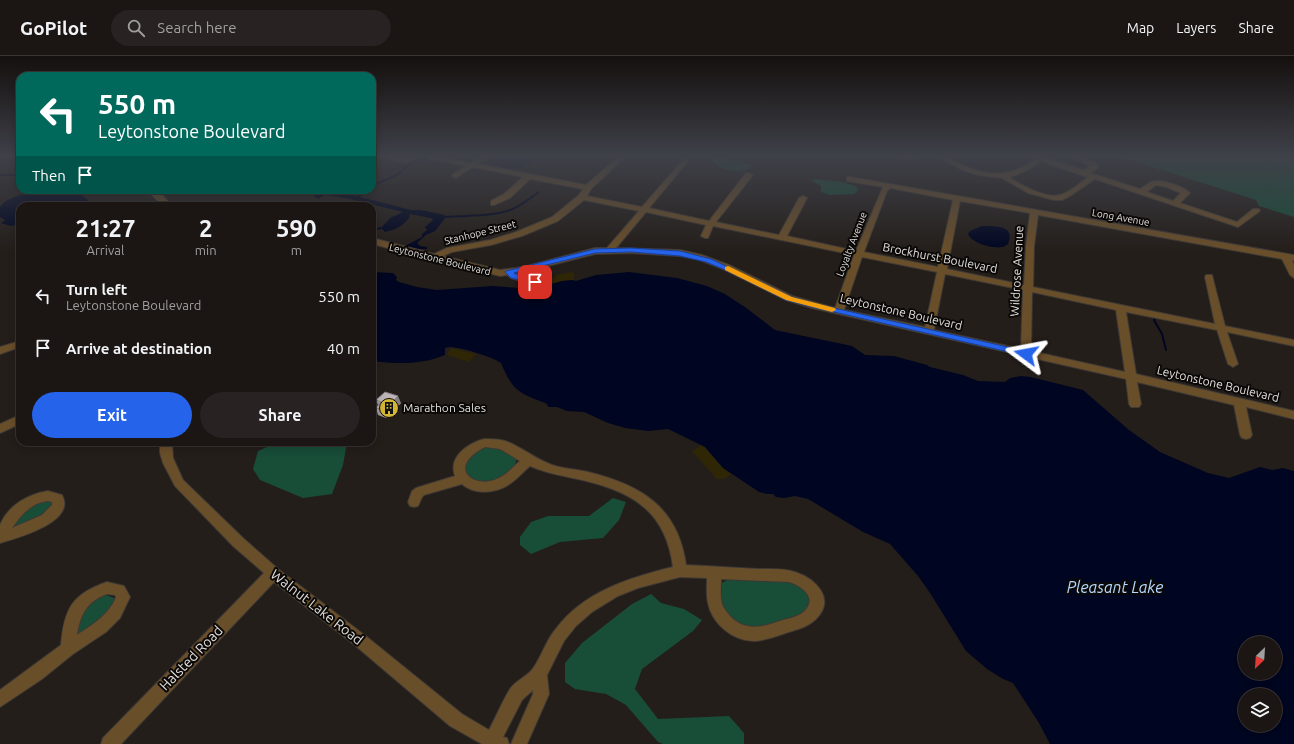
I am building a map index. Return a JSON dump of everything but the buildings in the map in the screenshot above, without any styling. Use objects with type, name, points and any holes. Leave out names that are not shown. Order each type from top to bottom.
[{"type":"street","points":[[494,203],[507,196],[516,188]]},
{"type":"street","name":"Stanhope Street","points":[[435,256],[455,249],[504,239],[539,226],[554,219],[582,197],[588,188]]},
{"type":"street","points":[[610,250],[662,188]]},
{"type":"street","points":[[705,236],[711,223],[739,188]]},
{"type":"street","name":"Loyalty Avenue","points":[[839,311],[850,278],[886,188]]},
{"type":"street","name":"Long Avenue","points":[[893,188],[1290,258]]},
{"type":"street","points":[[1025,188],[1055,198],[1065,195],[1076,188]]},
{"type":"street","points":[[1130,188],[1238,227],[1256,211]]},
{"type":"street","points":[[1141,192],[1147,188]]},
{"type":"street","points":[[1174,204],[1186,193],[1176,188]]},
{"type":"street","points":[[156,194],[165,202]]},
{"type":"street","name":"Brockhurst Boulevard","points":[[582,197],[1294,343]]},
{"type":"street","points":[[782,238],[803,198]]},
{"type":"street","points":[[929,331],[940,271],[957,199]]},
{"type":"street","name":"Wildrose Avenue","points":[[1026,354],[1030,246],[1034,213]]},
{"type":"street","name":"Leytonstone Boulevard","points":[[376,243],[435,256],[493,272],[508,272],[595,251],[652,251],[699,257],[726,267],[789,298],[839,311],[1294,415]]},
{"type":"street","points":[[1290,258],[1294,275]]},
{"type":"street","name":"Leytonstone Boulevard","points":[[508,272],[514,276],[542,285]]},
{"type":"street","points":[[1209,276],[1233,364]]},
{"type":"street","points":[[1121,308],[1135,404]]},
{"type":"street","points":[[0,351],[16,345]]},
{"type":"street","points":[[1239,402],[1246,435]]},
{"type":"street","points":[[0,429],[16,421]]},
{"type":"street","points":[[528,460],[506,480],[498,484],[478,486],[469,484],[459,473],[461,458],[471,449],[484,443],[503,445],[528,460],[554,470],[592,477],[617,486],[638,496],[666,521],[679,554],[680,571]]},
{"type":"street","name":"Walnut Lake Road","points":[[166,446],[165,453],[170,469],[179,483],[238,542],[273,573],[362,642],[456,720],[495,743]]},
{"type":"street","points":[[414,502],[416,494],[420,491],[463,479]]},
{"type":"street","points":[[495,743],[516,694],[540,674],[559,636],[571,620],[587,606],[636,582],[680,571],[789,576],[801,579],[811,587],[816,599],[815,606],[807,617],[797,622],[770,632],[748,634],[730,625],[715,604],[714,573]]},
{"type":"street","name":"Halsted Road","points":[[109,744],[273,573]]},
{"type":"street","points":[[0,699],[68,649]]},
{"type":"street","points":[[519,744],[542,694],[540,674]]},
{"type":"green space","points":[[821,188],[857,188],[858,190],[854,194],[830,195],[821,192]]},
{"type":"green space","points":[[1219,188],[1294,188],[1294,217],[1259,206],[1256,200]]},
{"type":"green space","points":[[269,446],[346,446],[343,465],[332,494],[303,498],[260,480],[253,469],[258,451]]},
{"type":"green space","points":[[487,447],[503,450],[509,453],[516,459],[516,463],[510,471],[494,481],[481,483],[469,480],[463,464],[479,449]]},
{"type":"green space","points":[[613,498],[626,502],[619,520],[603,538],[560,542],[531,554],[520,545],[520,537],[531,522],[548,516],[589,516]]},
{"type":"green space","points":[[46,500],[51,502],[53,505],[45,516],[14,528],[12,527],[26,510]]},
{"type":"green space","points":[[729,579],[792,581],[803,587],[809,599],[810,606],[801,616],[760,629],[745,628],[726,615],[721,600],[722,583]]},
{"type":"green space","points":[[651,594],[661,603],[684,609],[702,620],[693,631],[642,669],[635,689],[658,719],[729,716],[744,733],[744,744],[663,744],[658,742],[626,705],[606,694],[575,689],[565,682],[565,663],[582,643],[632,604]]},
{"type":"green space","points":[[100,595],[106,595],[114,598],[114,603],[111,609],[77,639],[78,623],[81,613]]},
{"type":"sand","points":[[572,272],[574,273],[574,280],[558,282],[545,286],[556,275]]},
{"type":"sand","points":[[451,348],[476,354],[469,362],[447,355]]},
{"type":"sand","points":[[702,445],[723,468],[731,474],[724,479],[717,479],[692,451]]},
{"type":"water","points":[[25,194],[79,194],[87,199],[88,202],[16,202],[16,225],[11,226],[1,223],[5,220],[0,217],[0,207],[11,198]]},
{"type":"water","points":[[316,194],[349,194],[357,196],[363,194],[360,197],[411,210],[421,210],[445,215],[446,217],[435,231],[426,235],[417,243],[420,246],[427,247],[427,249],[413,249],[405,246],[422,237],[422,234],[427,230],[425,227],[433,220],[431,218],[410,214],[408,219],[403,224],[385,232],[381,228],[390,218],[403,212],[376,205],[376,202],[362,202],[325,195],[318,199],[313,196]]},
{"type":"water","points":[[982,226],[993,226],[1007,230],[1010,238],[1008,244],[1003,247],[993,247],[978,243],[970,237],[968,234],[970,231]]},
{"type":"water","name":"Pleasant Lake","points":[[376,272],[393,273],[397,277],[396,280],[399,282],[437,290],[492,286],[534,289],[562,281],[576,281],[596,275],[629,272],[677,278],[707,286],[725,294],[775,330],[852,346],[865,355],[894,356],[963,375],[978,381],[1005,382],[1010,378],[1021,376],[1031,377],[1083,390],[1129,430],[1160,452],[1208,473],[1229,478],[1260,467],[1272,470],[1283,468],[1294,471],[1294,744],[1050,744],[1039,723],[1013,683],[1003,679],[987,669],[966,651],[918,576],[890,544],[863,532],[808,499],[795,496],[784,498],[776,497],[773,494],[759,492],[723,468],[705,447],[668,429],[648,431],[625,428],[608,423],[584,412],[567,411],[557,407],[548,407],[547,404],[523,394],[513,386],[501,363],[496,360],[464,349],[450,347],[445,348],[445,355],[427,361],[400,363],[376,361]]},
{"type":"waterway","points":[[446,217],[486,215],[510,210],[539,192]]},
{"type":"waterway","points":[[376,229],[381,228]]},
{"type":"waterway","points":[[1155,318],[1154,320],[1162,334],[1166,350]]},
{"type":"slow traffic","points":[[728,268],[789,298],[832,310]]},
{"type":"place","name":"Marathon Sales","points":[[389,408]]},
{"type":"route","points":[[535,282],[514,276],[508,272],[523,270],[595,251],[631,250],[680,254],[699,257],[726,267],[789,298],[815,306],[1026,354]]}]
